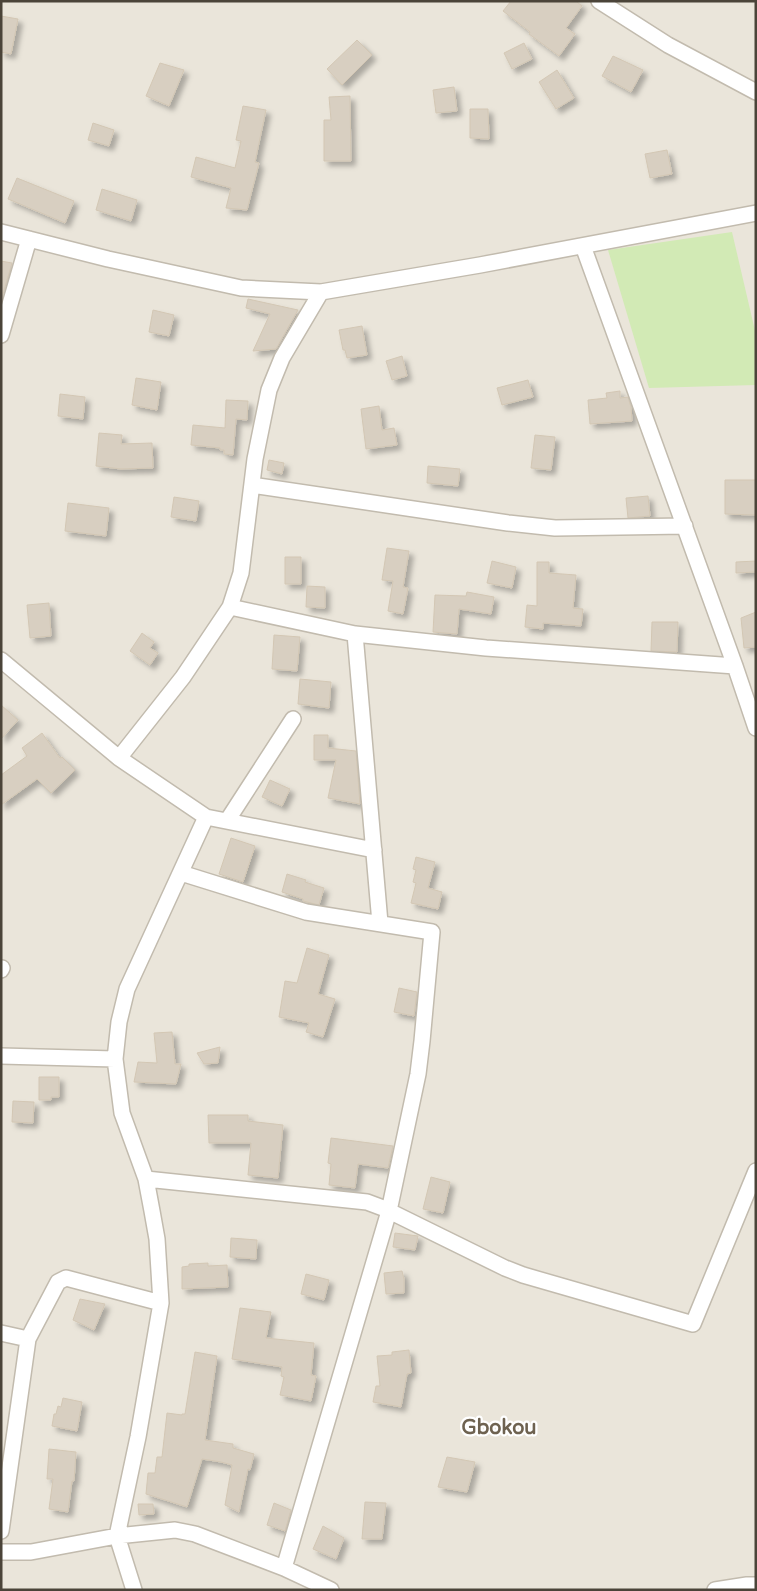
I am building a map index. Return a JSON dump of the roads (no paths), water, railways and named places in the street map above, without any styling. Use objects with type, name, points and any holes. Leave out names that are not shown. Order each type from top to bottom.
[{"type":"street","points":[[599,1],[668,45],[756,92]]},
{"type":"street","points":[[1,232],[108,259],[240,288],[321,292],[584,246],[756,213]]},
{"type":"street","points":[[1,335],[29,239]]},
{"type":"street","points":[[584,246],[756,728]]},
{"type":"street","points":[[119,758],[183,677],[230,607],[241,573],[255,459],[270,390],[282,358],[321,292]]},
{"type":"street","points":[[252,485],[508,523],[555,528],[685,526]]},
{"type":"street","points":[[230,607],[355,634],[486,648],[735,666]]},
{"type":"street","points":[[355,634],[380,923]]},
{"type":"street","points":[[1,660],[119,758],[206,817],[374,850]]},
{"type":"street","points":[[227,821],[293,719]]},
{"type":"street","points":[[134,1590],[117,1536],[138,1437],[161,1303],[156,1239],[146,1179],[122,1113],[115,1059],[119,1022],[127,989],[206,817]]},
{"type":"street","points":[[181,873],[306,912],[432,932],[418,1074],[389,1211],[284,1568]]},
{"type":"street","points":[[1,1056],[115,1059]]},
{"type":"street","points":[[146,1179],[367,1202],[523,1275],[693,1324],[756,1171]]},
{"type":"street","points":[[1,1532],[28,1339],[58,1282],[66,1278],[161,1303]]},
{"type":"street","points":[[1,1333],[28,1339]]},
{"type":"street","points":[[1,1552],[31,1552],[117,1536],[175,1530],[196,1534],[284,1568],[331,1590]]},
{"type":"street","points":[[715,1590],[748,1585],[756,1586]]},
{"type":"district","name":"Gbokou","points":[[499,1427]]}]
